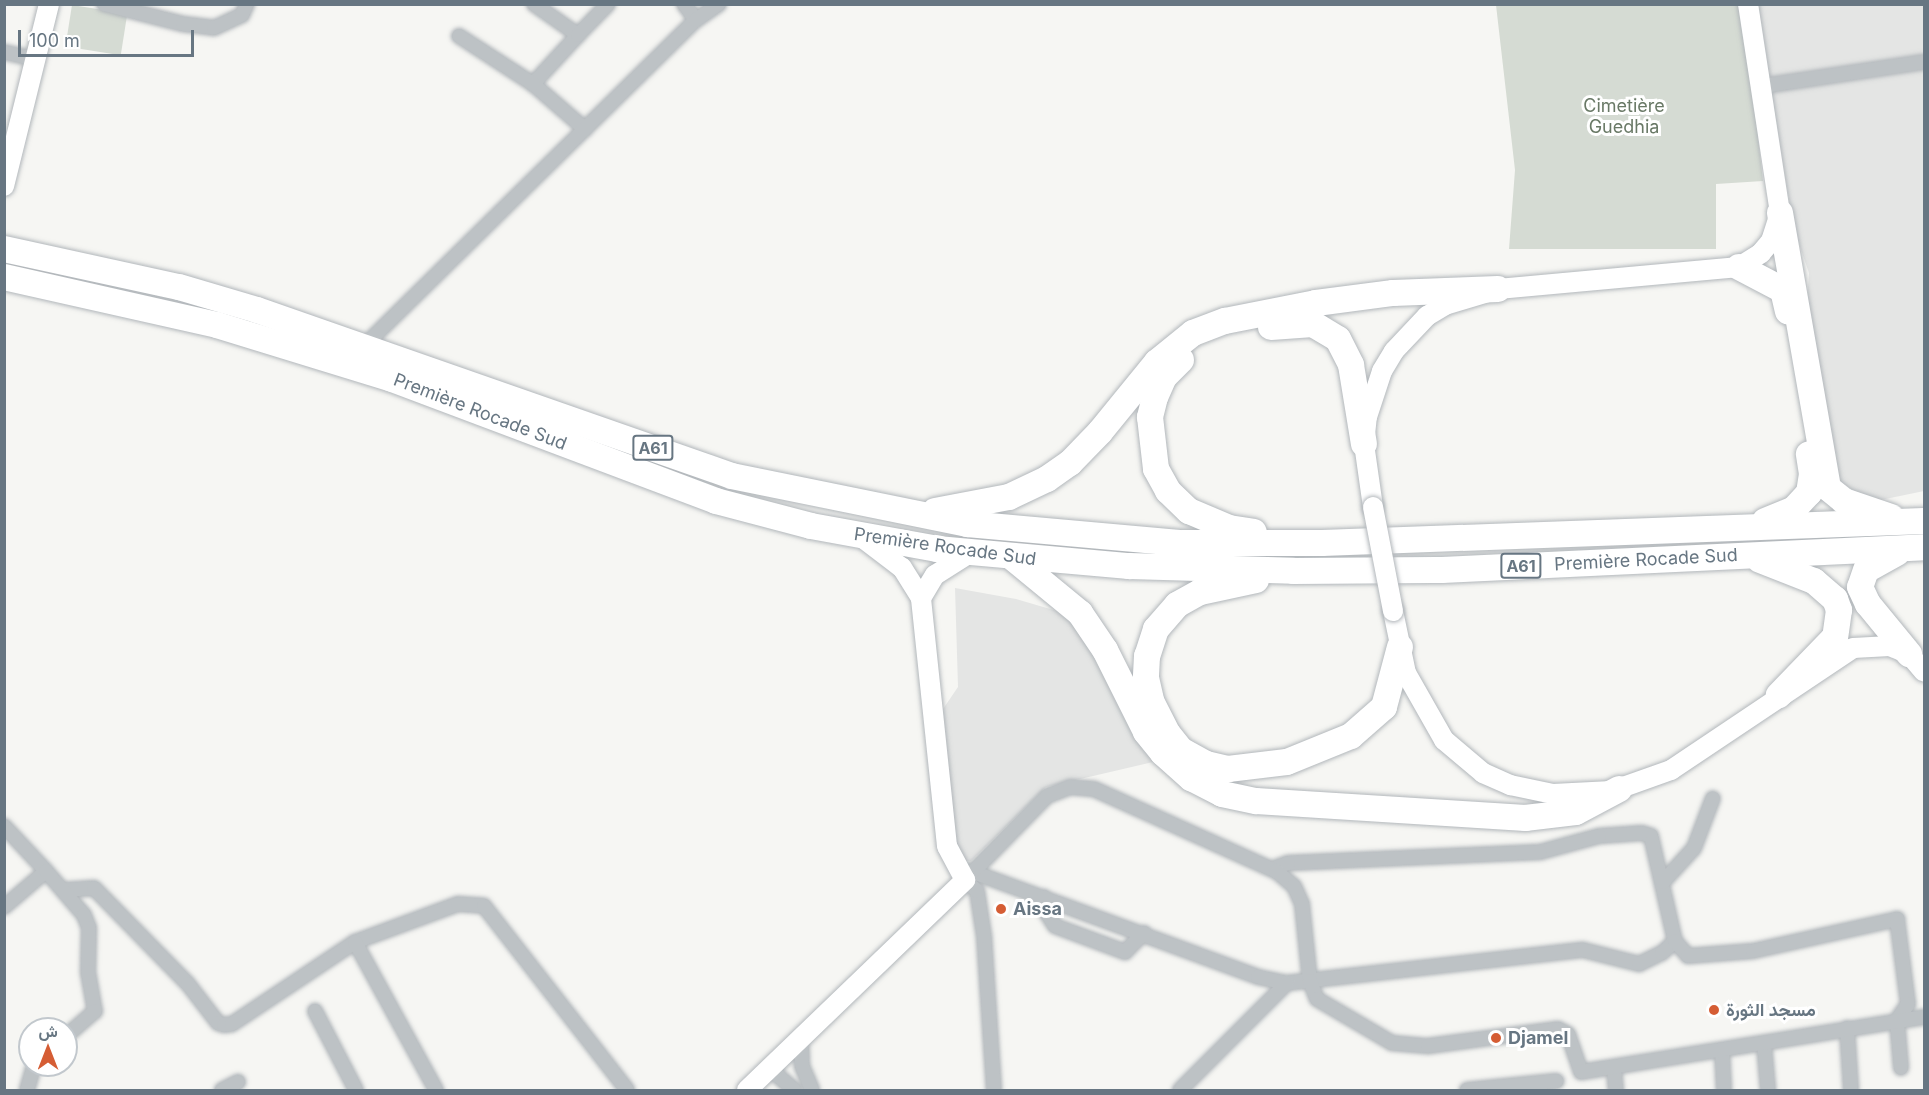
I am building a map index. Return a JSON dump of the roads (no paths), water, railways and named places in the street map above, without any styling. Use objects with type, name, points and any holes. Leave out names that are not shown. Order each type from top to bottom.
[{"type":"highway","points":[[1780,213],[1828,488],[1844,501],[1915,521]]},
{"type":"highway","name":"Première Rocade Sud","points":[[4,249],[179,287],[364,346],[732,476],[967,524],[1149,540],[1322,543],[1915,521]]},
{"type":"highway","points":[[1739,267],[1783,290],[1812,474],[1809,493],[1794,509],[1750,527]]},
{"type":"highway","name":"Première Rocade Sud","points":[[4,277],[228,328],[392,379],[716,501],[859,536],[970,553],[1129,566],[1293,571],[1442,570],[1914,548]]},
{"type":"highway","points":[[910,514],[1000,499],[1047,479],[1070,463],[1100,432],[1174,344],[1225,321],[1362,296],[1498,289]]},
{"type":"highway","points":[[1322,543],[1229,528],[1189,511],[1167,491],[1156,469],[1150,417],[1155,397],[1176,364],[1196,349],[1231,336],[1298,322],[1313,324],[1326,329],[1346,351],[1364,444]]},
{"type":"highway","points":[[1914,548],[1866,570],[1860,587],[1868,604],[1917,663]]},
{"type":"highway","points":[[1749,555],[1814,581],[1835,599],[1839,610],[1835,637],[1779,695]]},
{"type":"highway","points":[[1012,558],[1080,613],[1105,650],[1146,732],[1163,753],[1191,778],[1222,794],[1256,801],[1525,818],[1576,812],[1619,789]]},
{"type":"highway","points":[[1293,571],[1200,592],[1177,605],[1156,629],[1147,656],[1146,678],[1152,703],[1181,750],[1206,764],[1228,769],[1287,762],[1323,750],[1351,736],[1384,707],[1400,647]]},
{"type":"main road","points":[[5,185],[12,120],[35,59],[49,4]]},
{"type":"main road","points":[[1748,4],[1763,86],[1780,213],[1766,247],[1739,267],[1498,289],[1445,305],[1412,329],[1382,371],[1367,417],[1364,444],[1373,507],[1406,673],[1439,733],[1483,773],[1510,785],[1553,794],[1586,795],[1619,789],[1688,760],[1779,695],[1853,648],[1879,644],[1917,663]]},
{"type":"main road","points":[[747,1090],[969,876],[947,846],[921,598],[889,555],[859,536]]},
{"type":"main road","points":[[921,598],[935,575],[970,553]]},
{"type":"street","points":[[104,4],[183,24],[214,28],[242,15],[248,4]]},
{"type":"street","points":[[534,4],[578,35]]},
{"type":"street","points":[[533,84],[608,4]]},
{"type":"street","points":[[684,4],[696,20]]},
{"type":"street","points":[[364,346],[696,20],[719,4]]},
{"type":"street","points":[[459,36],[533,84],[585,129]]},
{"type":"street","points":[[4,52],[35,59]]},
{"type":"street","points":[[1763,86],[1924,62]]},
{"type":"street","points":[[969,876],[1047,796],[1070,787],[1094,789],[1272,869],[1294,886],[1302,904],[1310,981],[1317,999],[1326,1007],[1392,1043],[1428,1046],[1558,1029],[1568,1034],[1581,1072]]},
{"type":"street","points":[[1664,882],[1694,848],[1713,798]]},
{"type":"street","points":[[4,826],[65,890],[89,928],[88,972],[96,1002],[88,1018],[78,1026]]},
{"type":"street","points":[[1272,869],[1300,863],[1540,852],[1599,836],[1642,833],[1651,836],[1664,882],[1675,941],[1688,956],[1753,951],[1897,920],[1908,1004],[1897,1020],[1901,1068]]},
{"type":"street","points":[[4,907],[46,870]]},
{"type":"street","points":[[969,876],[1044,897],[1258,977],[1287,983],[1583,950],[1639,964],[1662,953],[1675,941]]},
{"type":"street","points":[[969,876],[977,891],[982,924],[994,1090]]},
{"type":"street","points":[[65,890],[94,888],[188,984],[218,1023],[224,1025],[232,1024],[356,942],[458,904],[484,906],[627,1090]]},
{"type":"street","points":[[1044,897],[1044,909],[1055,926],[1125,952],[1144,933]]},
{"type":"street","points":[[356,942],[436,1090]]},
{"type":"street","points":[[1180,1090],[1287,983]]},
{"type":"street","points":[[315,1011],[356,1090]]},
{"type":"street","points":[[1542,1090],[1581,1072],[1924,1017]]},
{"type":"street","points":[[1847,1028],[1851,1090]]},
{"type":"street","points":[[801,1037],[802,1066],[812,1090]]},
{"type":"street","points":[[1764,1043],[1768,1090]]},
{"type":"street","points":[[1722,1051],[1724,1090]]},
{"type":"street","points":[[769,1068],[795,1090]]},
{"type":"street","points":[[1614,1068],[1616,1090]]},
{"type":"street","points":[[222,1090],[238,1082]]},
{"type":"street","points":[[1467,1090],[1557,1082]]},
{"type":"place","name":"Aissa","points":[[1001,909]]},
{"type":"place","name":"مسجد الثورة","points":[[1714,1010]]},
{"type":"place","name":"Djamel","points":[[1496,1038]]},
{"type":"park label","name":"Cimetière Guedhia","points":[[1624,117]]}]
